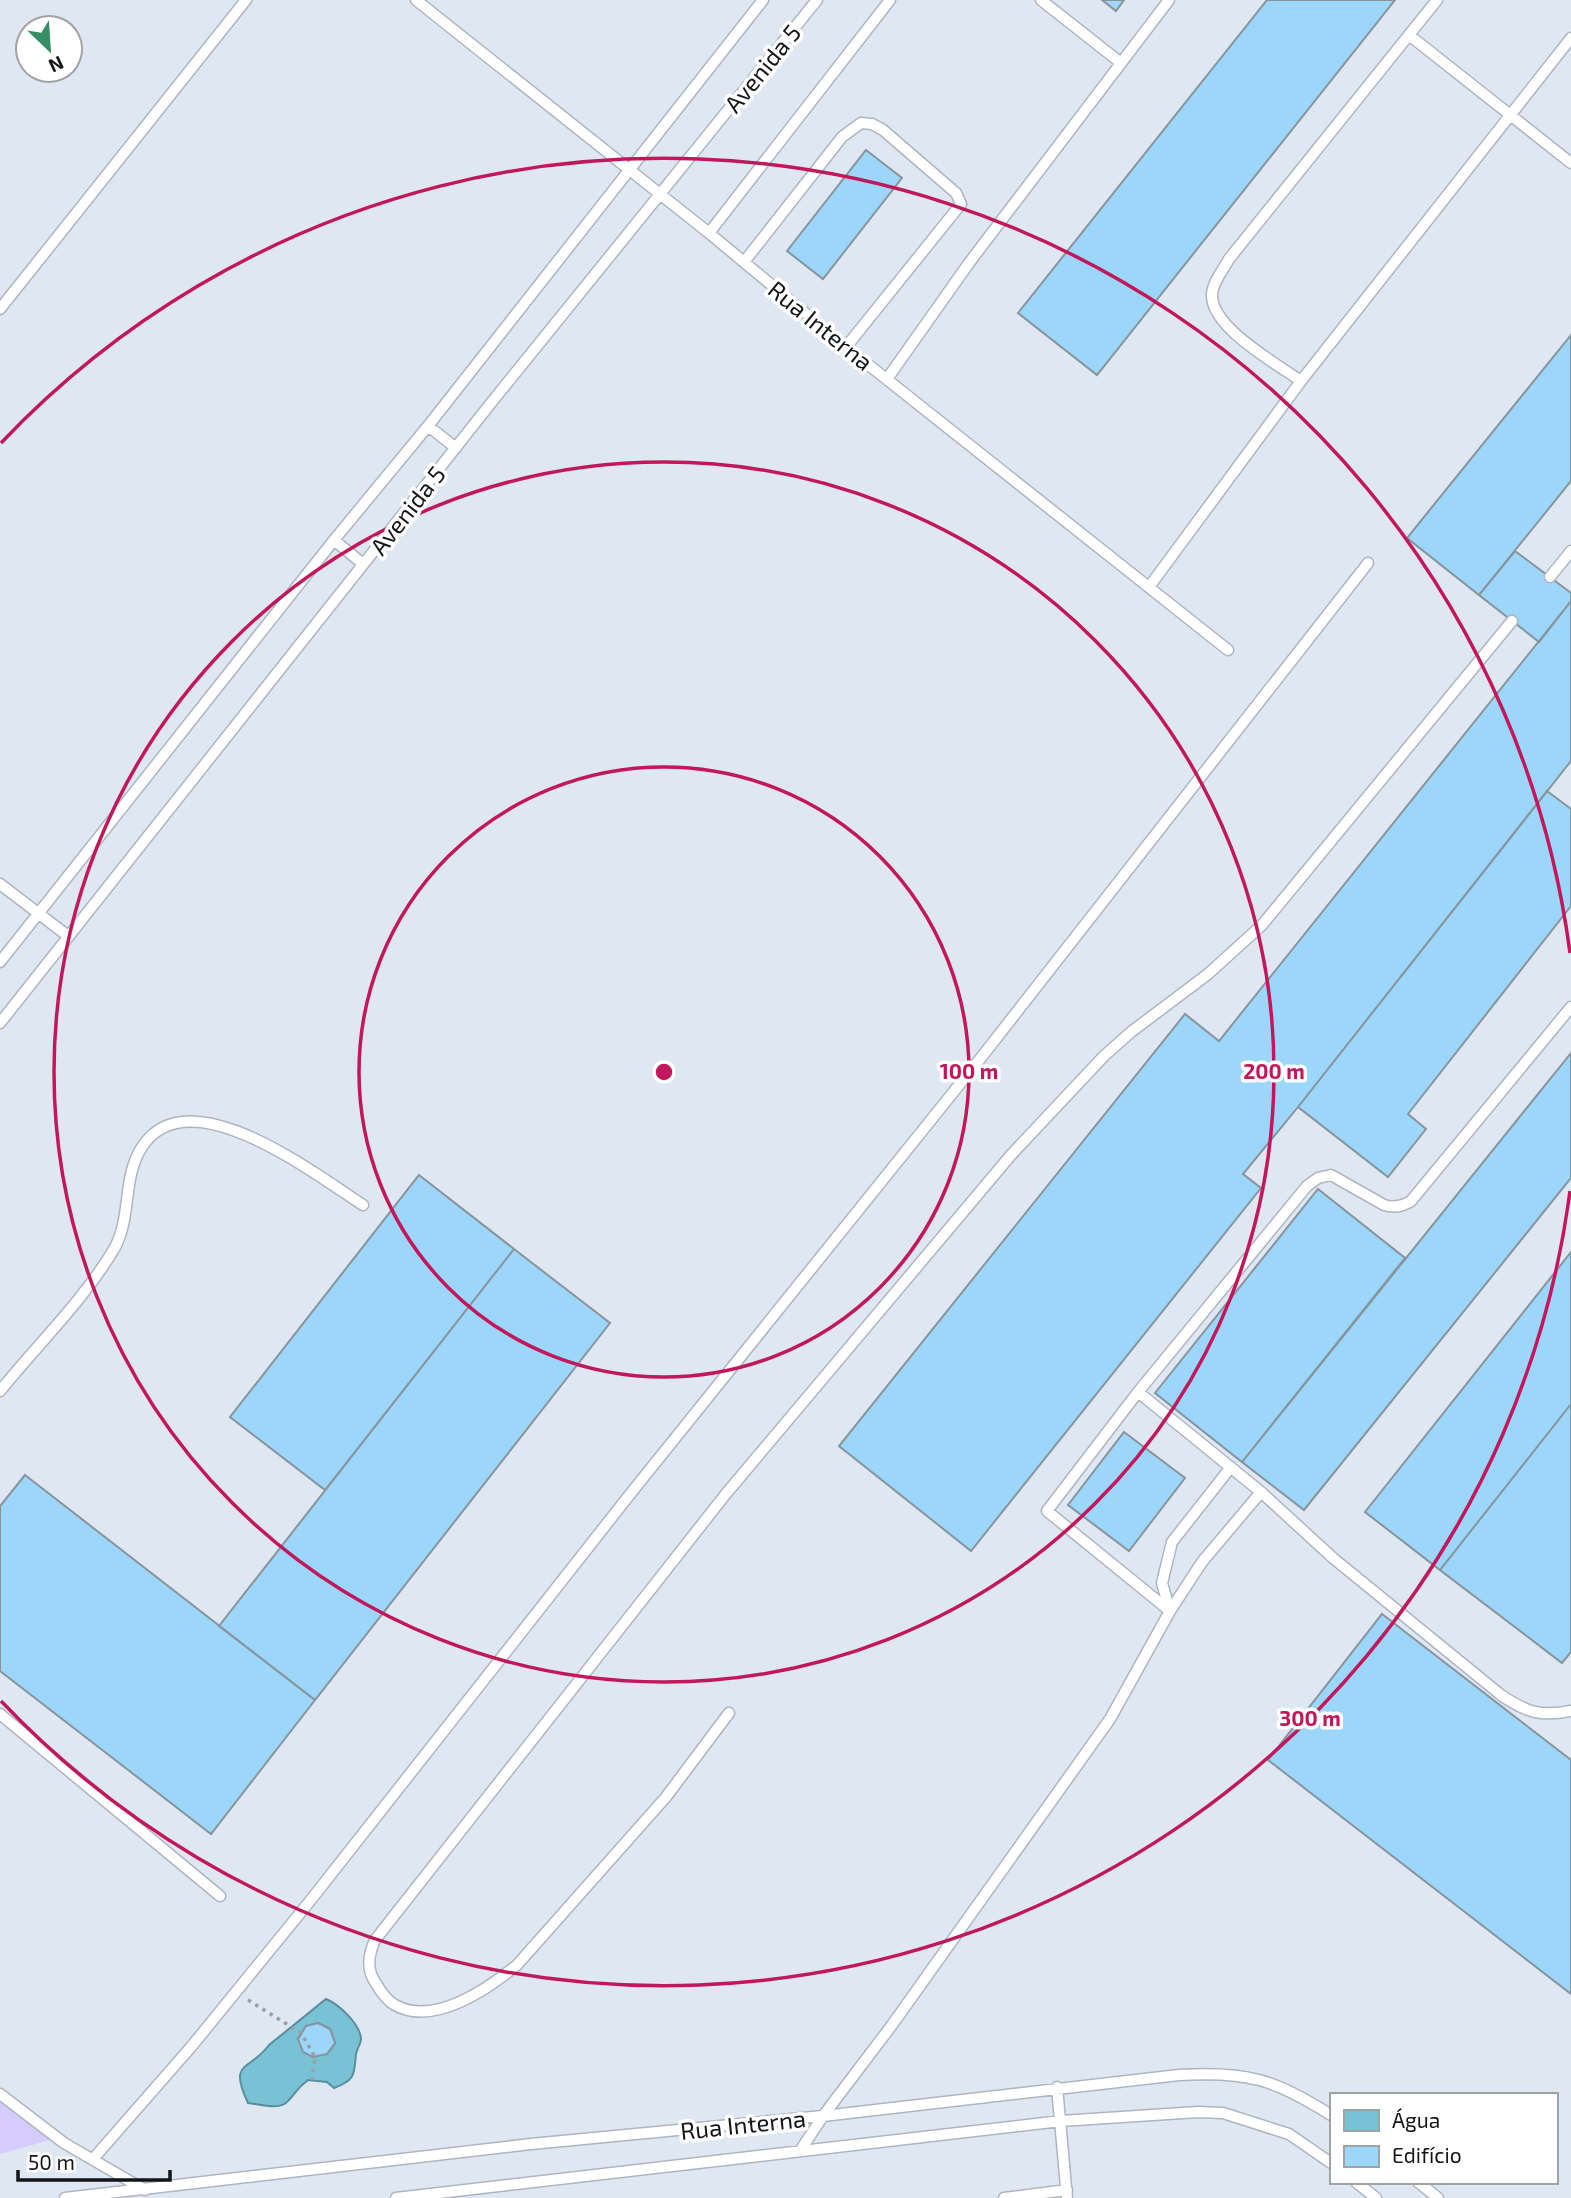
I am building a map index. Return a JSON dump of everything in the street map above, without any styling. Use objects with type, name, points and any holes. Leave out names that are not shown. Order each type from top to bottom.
[{"type":"lane","points":[[0,309],[246,0]]},
{"type":"lane","name":"Rua Interna","points":[[416,0],[1228,650]]},
{"type":"lane","name":"Avenida 5","points":[[0,962],[334,540],[428,426],[763,0]]},
{"type":"lane","name":"Avenida 5","points":[[0,1023],[363,564],[817,0]]},
{"type":"lane","points":[[709,233],[890,0]]},
{"type":"lane","points":[[1041,0],[1121,63]]},
{"type":"lane","points":[[887,379],[954,283],[1169,0]]},
{"type":"lane","points":[[1301,381],[1223,321],[1214,307],[1212,294],[1215,284],[1229,259],[1437,0]]},
{"type":"lane","points":[[1409,35],[1571,163]]},
{"type":"lane","points":[[1149,587],[1301,381],[1571,37]]},
{"type":"lane","points":[[744,262],[842,138],[861,123],[872,124],[883,130],[956,193],[961,204],[845,346]]},
{"type":"lane","points":[[428,426],[456,448]]},
{"type":"lane","points":[[334,540],[363,564]]},
{"type":"lane","points":[[1550,577],[1571,551]]},
{"type":"lane","points":[[93,2159],[236,1992],[631,1493],[971,1070],[1368,563]]},
{"type":"lane","points":[[729,1713],[666,1797],[517,1965],[491,1986],[466,2001],[419,2011],[395,2005],[382,1992],[372,1979],[368,1966],[369,1954],[375,1940],[726,1495],[1020,1145],[1104,1056],[1131,1032],[1208,974],[1262,925],[1512,621]]},
{"type":"lane","points":[[0,884],[68,936]]},
{"type":"lane","points":[[1170,1611],[1047,1511],[1138,1392],[1307,1186],[1318,1178],[1331,1175],[1391,1208],[1411,1201],[1571,1007]]},
{"type":"lane","points":[[0,1391],[92,1281],[114,1248],[123,1229],[134,1163],[141,1148],[160,1129],[180,1123],[201,1122],[242,1132],[293,1160],[363,1205]]},
{"type":"lane","points":[[1138,1392],[1261,1492],[1323,1550],[1501,1695],[1522,1709],[1541,1714],[1571,1711]]},
{"type":"lane","points":[[1170,1611],[1162,1583],[1172,1542],[1231,1467]]},
{"type":"lane","points":[[800,2151],[822,2116],[892,2025],[1110,1719],[1170,1611],[1202,1562],[1261,1492]]},
{"type":"lane","points":[[0,1714],[220,1896]]},
{"type":"lane","name":"Rua Interna","points":[[65,2198],[147,2194],[531,2144],[822,2116],[1057,2087],[1215,2073],[1274,2083],[1330,2114]]},
{"type":"lane","points":[[1004,2198],[1067,2194],[1057,2087]]},
{"type":"lane","points":[[0,2094],[64,2143],[147,2194]]},
{"type":"lane","points":[[396,2198],[1061,2121],[1198,2112],[1223,2113],[1289,2134],[1330,2163]]},
{"type":"lane","points":[[1358,2184],[1376,2198]]},
{"type":"lane","points":[[1420,2184],[1438,2198]]},
{"type":"path","points":[[236,1992],[301,2033],[315,2057],[312,2080]]},
{"type":"shaded area","points":[[0,2102],[50,2140],[0,2154]]},
{"type":"water","points":[[326,1999],[348,2015],[357,2027],[361,2039],[354,2071],[346,2082],[334,2088],[327,2082],[308,2080],[280,2106],[248,2103],[242,2089],[241,2073],[269,2045]],"holes":[[[318,2023],[330,2029],[335,2043],[327,2054],[298,2039],[306,2026]]]},
{"type":"building","points":[[1102,0],[1124,0],[1116,11]]},
{"type":"building","points":[[1267,0],[1395,0],[1097,375],[1018,313]]},
{"type":"building","points":[[866,150],[902,178],[823,279],[787,251]]},
{"type":"building","points":[[1571,335],[1571,481],[1479,595],[1407,538]]},
{"type":"building","points":[[1515,551],[1571,593],[1571,601],[1539,642],[1479,595]]},
{"type":"building","points":[[1571,601],[1571,761],[1243,1174],[1261,1188],[971,1551],[839,1446],[1185,1014],[1219,1041]]},
{"type":"building","points":[[1547,791],[1571,809],[1571,906],[1408,1114],[1426,1129],[1388,1177],[1298,1107]]},
{"type":"building","points":[[1571,1053],[1571,1178],[1304,1510],[1242,1462]]},
{"type":"building","points":[[419,1175],[514,1249],[325,1490],[230,1417]]},
{"type":"building","points":[[1318,1189],[1405,1258],[1242,1462],[1155,1393]]},
{"type":"building","points":[[514,1249],[610,1323],[315,1700],[219,1626]]},
{"type":"building","points":[[1571,1252],[1571,1404],[1440,1570],[1365,1512]]},
{"type":"building","points":[[1571,1404],[1571,1652],[1562,1663],[1440,1570]]},
{"type":"building","points":[[1124,1432],[1185,1478],[1129,1551],[1068,1505]]},
{"type":"building","points":[[25,1475],[315,1700],[211,1834],[0,1671],[0,1506]]},
{"type":"building","points":[[1382,1614],[1571,1760],[1571,1994],[1268,1760]]},
{"type":"building","points":[[318,2023],[330,2029],[335,2043],[327,2054],[313,2057],[303,2052],[298,2039],[306,2026]]}]
